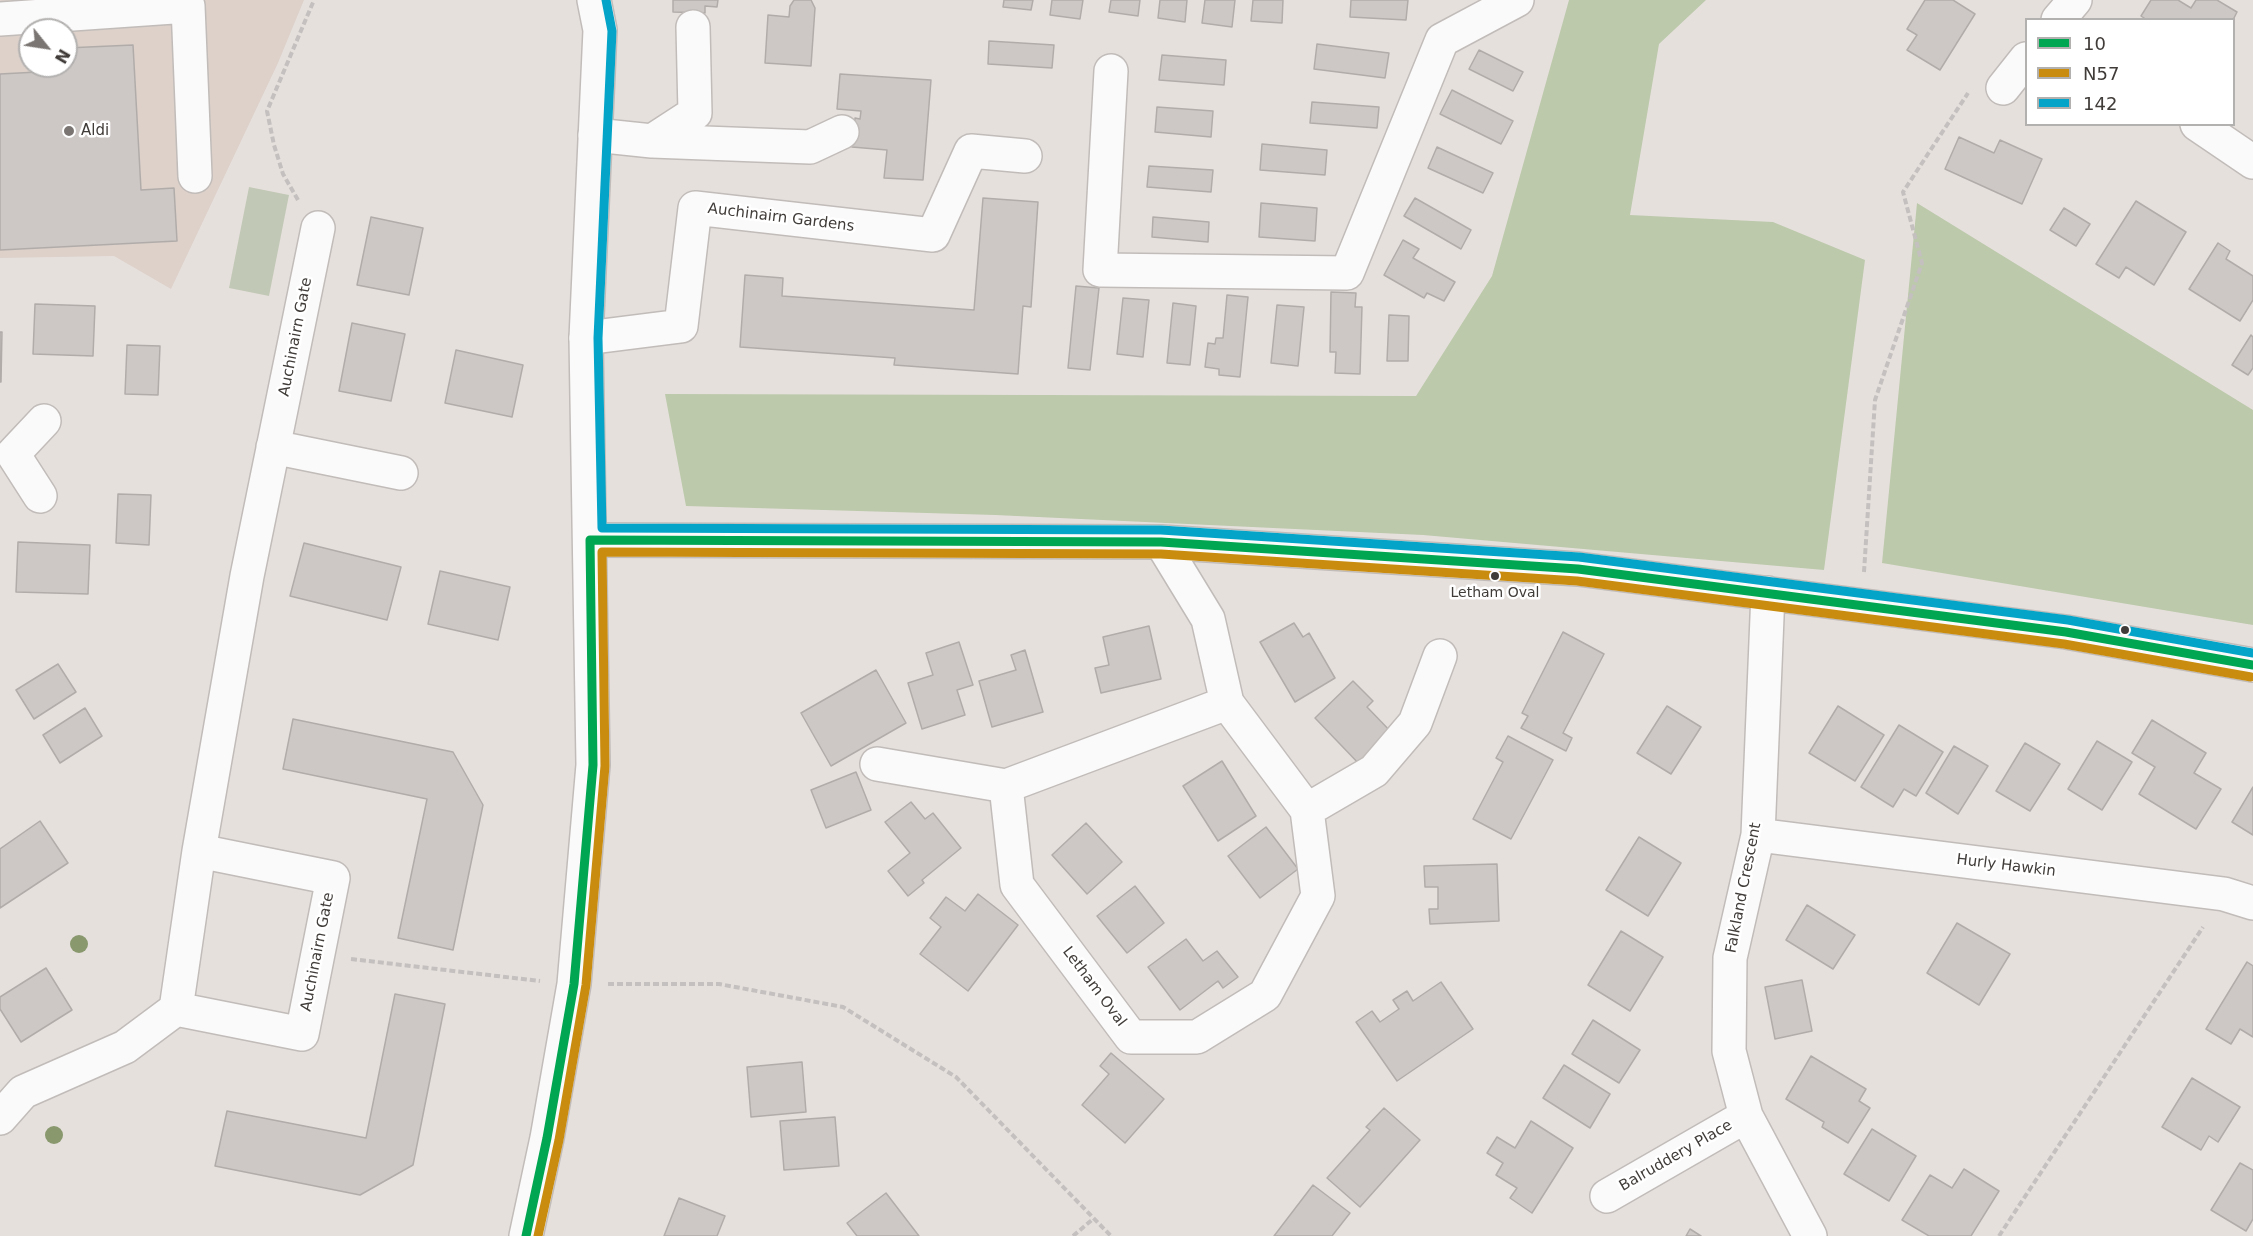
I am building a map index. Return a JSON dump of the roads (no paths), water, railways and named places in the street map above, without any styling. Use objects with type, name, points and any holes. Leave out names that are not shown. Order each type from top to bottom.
[{"type":"street","points":[[526,1236],[547,1138],[573,984],[593,765],[586,338],[600,30],[594,0]]},
{"type":"street","points":[[1111,70],[1100,270],[1347,273],[1442,40],[1517,0]]},
{"type":"street","points":[[2060,18],[2075,0]]},
{"type":"street","points":[[0,19],[188,6],[195,176]]},
{"type":"street","points":[[652,141],[695,112],[693,27]]},
{"type":"street","points":[[2003,88],[2025,60]]},
{"type":"street","points":[[2200,126],[2253,162]]},
{"type":"street","points":[[595,135],[652,141],[810,147],[842,132]]},
{"type":"street","name":"Auchinairn Gardens","points":[[586,338],[681,326],[695,208],[933,236],[970,151],[1025,156]]},
{"type":"street","name":"Auchinairn Gate","points":[[199,851],[333,878],[302,1034],[176,1009],[199,851],[247,576],[318,228]]},
{"type":"street","points":[[40,496],[6,454],[44,422]]},
{"type":"street","points":[[273,447],[401,473]]},
{"type":"street","points":[[590,540],[1161,542],[1578,569],[2066,632],[2253,665]]},
{"type":"street","name":"Letham Oval","points":[[1006,786],[1017,885],[1131,1037],[1197,1037],[1265,995],[1318,896],[1307,810],[1227,703],[1208,619],[1161,542]]},
{"type":"street","name":"Falkland Crescent","points":[[1768,593],[1758,835],[1730,958],[1729,1050],[1746,1116],[1810,1236]]},
{"type":"street","points":[[1307,810],[1374,771],[1415,723],[1440,656]]},
{"type":"street","points":[[877,764],[1006,786],[1227,703]]},
{"type":"street","name":"Hurly Hawkin","points":[[1758,835],[2239,898]]},
{"type":"street","points":[[0,1118],[23,1092],[125,1047],[176,1009]]},
{"type":"street","name":"Balruddery Place","points":[[1607,1196],[1746,1116]]},
{"type":"place","name":"Aldi","points":[[69,131]]},
{"type":"place","name":"Letham Oval","points":[[1495,576]]}]
